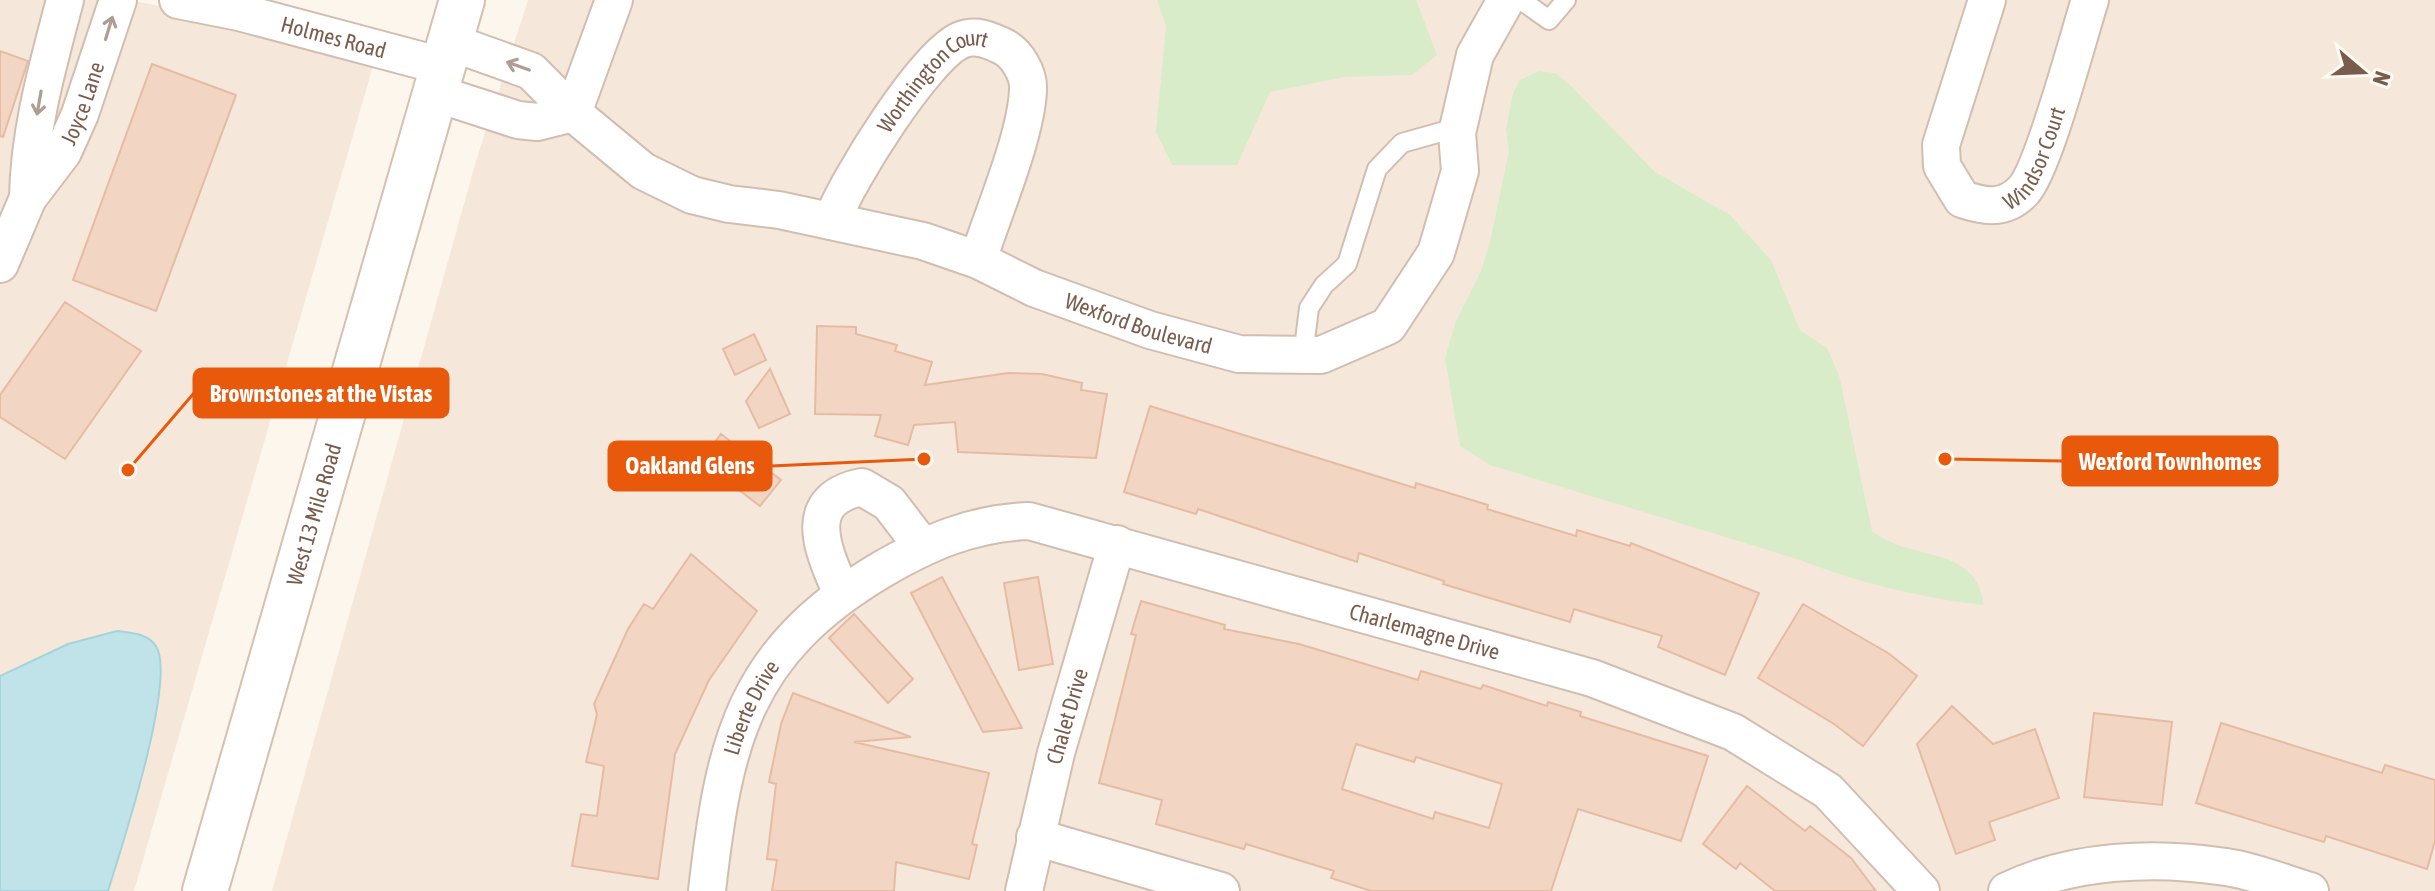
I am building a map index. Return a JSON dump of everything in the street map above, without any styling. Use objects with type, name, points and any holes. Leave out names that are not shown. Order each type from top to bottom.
[{"type":"street","name":"Joyce Lane","points":[[28,198],[29,170],[43,81],[65,0]]},
{"type":"street","name":"Joyce Lane","points":[[0,264],[28,198],[63,152],[85,101],[118,0]]},
{"type":"street","name":"Holmes Road","points":[[178,0],[239,12],[442,67]]},
{"type":"street","name":"West 13 Mile Road","points":[[205,891],[462,0]]},
{"type":"street","points":[[442,67],[518,120],[537,122],[573,113],[614,0]]},
{"type":"street","name":"Wexford Boulevard","points":[[442,67],[531,71],[573,113],[643,171],[692,195],[923,241],[978,260],[1034,288],[1150,330],[1239,354],[1321,355],[1347,347],[1388,326],[1422,280],[1436,253],[1460,171],[1459,127],[1475,55],[1506,0]]},
{"type":"street","name":"Windsor Court","points":[[1987,0],[1941,145],[1942,166],[1962,199],[1996,207],[2012,199],[2034,176],[2090,0]]},
{"type":"street","name":"Worthington Court","points":[[832,221],[842,193],[925,75],[960,40],[976,36],[1008,49],[1020,62],[1029,87],[1024,117],[978,260]]},
{"type":"street","points":[[842,594],[820,533],[823,509],[841,492],[862,487],[889,503],[922,546]]},
{"type":"street","name":"Charlemagne Drive","points":[[877,572],[922,546],[960,531],[997,523],[1029,521],[1592,678],[1733,732],[1828,791],[1921,891]]},
{"type":"street","name":"Chalet Drive","points":[[1024,891],[1035,837],[1117,544]]},
{"type":"street","name":"Liberte Drive","points":[[707,891],[724,769],[754,691],[806,622],[877,572]]},
{"type":"street","points":[[1035,837],[1221,891]]},
{"type":"street","points":[[2007,891],[2096,864],[2152,862],[2227,867],[2310,891]]},
{"type":"lane","points":[[1521,0],[1549,20],[1566,0]]},
{"type":"lane","points":[[1303,356],[1309,308],[1324,285],[1347,264],[1377,169],[1402,143],[1459,127]]},
{"type":"shaded area","points":[[0,0],[129,0],[378,49],[134,891],[0,891]]},
{"type":"shaded area","points":[[528,0],[2435,0],[2435,891],[272,891],[476,161]]},
{"type":"green space","points":[[1157,0],[1416,0],[1437,55],[1412,75],[1344,77],[1270,92],[1237,165],[1172,165],[1156,132],[1166,26]]},
{"type":"green space","points":[[1539,71],[1555,73],[1568,83],[1655,172],[1730,215],[1771,260],[1800,330],[1827,348],[1839,375],[1872,531],[1887,541],[1955,563],[1968,572],[1978,585],[1984,605],[1914,594],[1867,582],[1490,465],[1460,446],[1445,358],[1456,321],[1481,271],[1490,242],[1509,151],[1506,130],[1513,93],[1520,80]]},
{"type":"water","points":[[117,631],[148,638],[156,646],[160,664],[159,692],[145,765],[108,891],[0,891],[0,676],[68,644]]},
{"type":"building","points":[[0,51],[28,61],[3,137],[0,136]]},
{"type":"building","points":[[152,64],[236,95],[156,311],[73,280]]},
{"type":"building","points":[[65,302],[141,351],[65,459],[0,417],[0,395]]},
{"type":"building","points":[[817,326],[856,327],[856,334],[897,345],[895,351],[932,362],[925,385],[1008,373],[1042,374],[1082,383],[1081,390],[1107,394],[1096,458],[958,452],[955,422],[914,425],[908,445],[875,436],[881,415],[815,414]]},
{"type":"building","points":[[754,334],[766,360],[735,375],[723,349]]},
{"type":"building","points":[[770,369],[790,414],[759,428],[746,401]]},
{"type":"building","points":[[1150,406],[1415,488],[1416,483],[1576,536],[1577,530],[1630,546],[1631,543],[1759,593],[1725,675],[1658,647],[1662,636],[1574,609],[1570,622],[1443,584],[1444,581],[1359,553],[1357,562],[1198,509],[1196,514],[1124,492]]},
{"type":"building","points":[[721,434],[781,480],[760,506],[701,461]]},
{"type":"building","points":[[691,554],[757,611],[709,680],[675,754],[658,879],[572,866],[581,814],[597,816],[604,766],[586,762],[597,714],[594,704],[628,629],[644,604],[653,609]]},
{"type":"building","points":[[942,577],[1022,728],[983,732],[911,593]]},
{"type":"building","points":[[1038,577],[1053,664],[1019,670],[1004,583]]},
{"type":"building","points":[[1141,601],[1225,625],[1224,629],[1299,644],[1418,680],[1421,671],[1481,689],[1483,685],[1547,706],[1548,702],[1581,712],[1580,716],[1708,756],[1681,841],[1578,809],[1551,891],[1371,891],[1331,878],[1334,871],[1246,844],[1244,849],[1156,824],[1162,800],[1099,783],[1136,635],[1131,634]],"holes":[[[1356,744],[1414,762],[1416,757],[1502,784],[1489,828],[1435,812],[1433,819],[1342,789]]]},
{"type":"building","points":[[1803,604],[1888,653],[1917,676],[1863,746],[1834,724],[1758,678]]},
{"type":"building","points":[[854,614],[913,679],[888,703],[829,638]]},
{"type":"building","points":[[793,693],[911,737],[854,742],[989,773],[972,844],[977,845],[969,879],[896,862],[894,891],[772,891],[777,860],[767,859],[776,784],[769,782],[781,724]]},
{"type":"building","points":[[1952,706],[1993,744],[2035,729],[2059,798],[1989,822],[1995,840],[1956,854],[1917,744]]},
{"type":"building","points":[[2094,713],[2172,722],[2162,805],[2084,797]]},
{"type":"building","points":[[2221,723],[2382,773],[2385,765],[2435,780],[2435,841],[2427,869],[2326,836],[2324,842],[2196,803]]},
{"type":"building","points":[[1747,786],[1805,831],[1810,826],[1851,858],[1876,891],[1775,891],[1740,863],[1736,869],[1703,844]]},
{"type":"place","name":"Oakland Glens","points":[[924,459]]},
{"type":"place","name":"Wexford Townhomes","points":[[1945,459]]},
{"type":"place","name":"Brownstones at the Vistas","points":[[128,470]]}]
